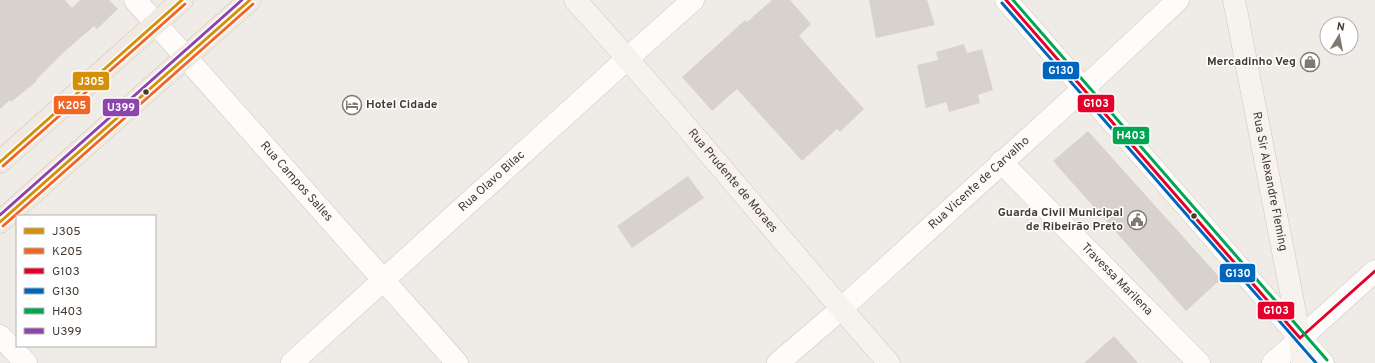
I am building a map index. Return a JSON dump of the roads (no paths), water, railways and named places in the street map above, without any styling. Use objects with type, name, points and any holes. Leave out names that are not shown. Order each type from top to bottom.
[{"type":"main road","points":[[0,162],[182,0]]},
{"type":"main road","points":[[0,222],[250,0]]},
{"type":"main road","name":"Rua Prudente de Moraes","points":[[575,0],[628,58],[841,309],[889,363]]},
{"type":"main road","name":"Rua Sir Alexandre Fleming","points":[[1234,0],[1300,338],[1302,363]]},
{"type":"street","name":"Rua Campos Salles","points":[[135,0],[457,363]]},
{"type":"street","name":"Rua Olavo Bilac","points":[[292,363],[693,0]]},
{"type":"street","points":[[1006,0],[1082,89],[1323,363]]},
{"type":"street","name":"Rua Vicente de Carvalho","points":[[778,363],[841,309],[1178,0]]},
{"type":"street","name":"Travessa Marilena","points":[[1001,162],[1198,363]]},
{"type":"street","points":[[1273,363],[1375,271]]},
{"type":"street","points":[[0,336],[26,363]]},
{"type":"place","name":"Mercadinho Veg","points":[[1310,62]]},
{"type":"place","name":"Hotel Cidade","points":[[352,105]]},
{"type":"place","name":"Guarda Civil Municipal de Ribeirão Preto","points":[[1137,220]]}]
